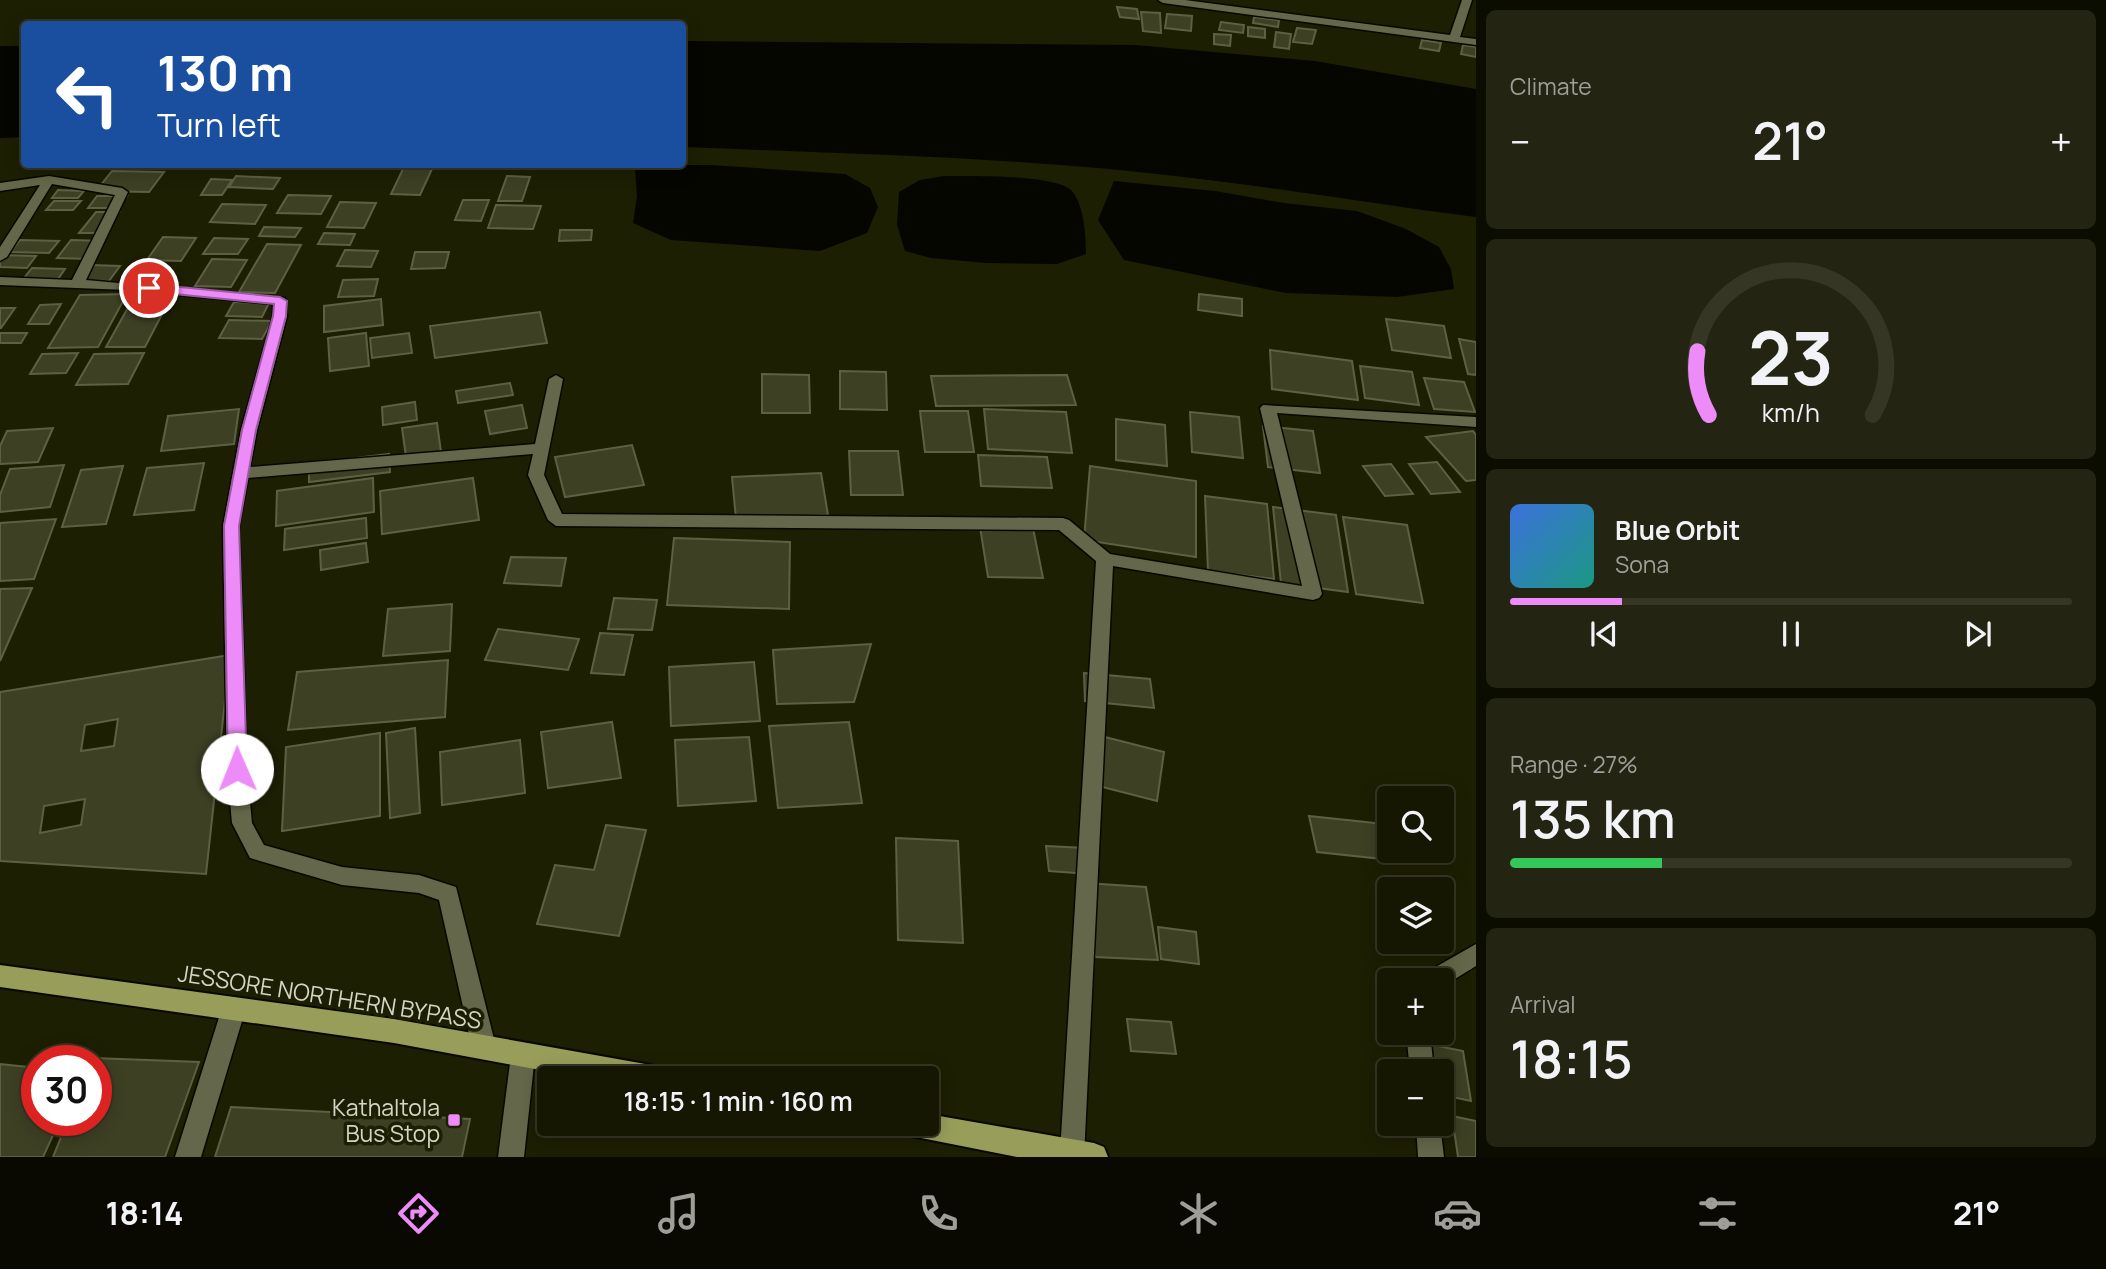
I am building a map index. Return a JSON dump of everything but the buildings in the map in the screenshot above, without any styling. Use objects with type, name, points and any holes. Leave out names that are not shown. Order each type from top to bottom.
[{"type":"highway","name":"JESSORE NORTHERN BYPASS","points":[[0,976],[234,1008],[484,1047],[584,1066]]},
{"type":"highway","points":[[939,1130],[1083,1155]]},
{"type":"street","points":[[1163,0],[1476,42]]},
{"type":"street","points":[[1454,38],[1468,0]]},
{"type":"street","points":[[0,187],[50,180],[122,192],[77,284]]},
{"type":"street","points":[[0,257],[50,180]]},
{"type":"street","points":[[0,281],[127,286],[280,301],[280,316],[249,430],[232,526],[237,769],[242,823],[257,852],[342,876],[419,884],[448,894],[484,1047]]},
{"type":"street","points":[[556,379],[536,475],[556,520],[1063,524],[1105,559],[1313,593],[1268,408],[1476,422]]},
{"type":"street","points":[[241,472],[541,449]]},
{"type":"street","points":[[1083,1155],[1105,559]]},
{"type":"street","points":[[1453,968],[1476,954]]},
{"type":"street","points":[[188,1157],[234,1008]]},
{"type":"street","points":[[511,1157],[523,1055]]},
{"type":"street","points":[[1429,1136],[1431,1157]]},
{"type":"shaded area","points":[[686,41],[1135,45],[1315,61],[1476,89],[1476,217],[1228,182],[1065,165],[686,147]]},
{"type":"shaded area","points":[[0,46],[21,46],[21,137],[0,138]]},
{"type":"shaded area","points":[[711,165],[845,174],[870,188],[878,207],[867,233],[820,251],[671,240],[633,223],[637,196],[635,169]]},
{"type":"shaded area","points":[[944,176],[1012,177],[1063,185],[1072,191],[1082,212],[1086,254],[1057,264],[986,263],[931,258],[905,251],[897,225],[899,192],[920,180]]},
{"type":"shaded area","points":[[1114,181],[1215,191],[1284,203],[1357,211],[1406,229],[1439,247],[1451,269],[1454,289],[1397,297],[1286,293],[1124,260],[1098,220]]},
{"type":"place","name":"Kathaltola Bus Stop","points":[[454,1120]]},
{"type":"route","points":[[149,288],[280,301],[280,316],[249,430],[232,526],[237,769]]}]
